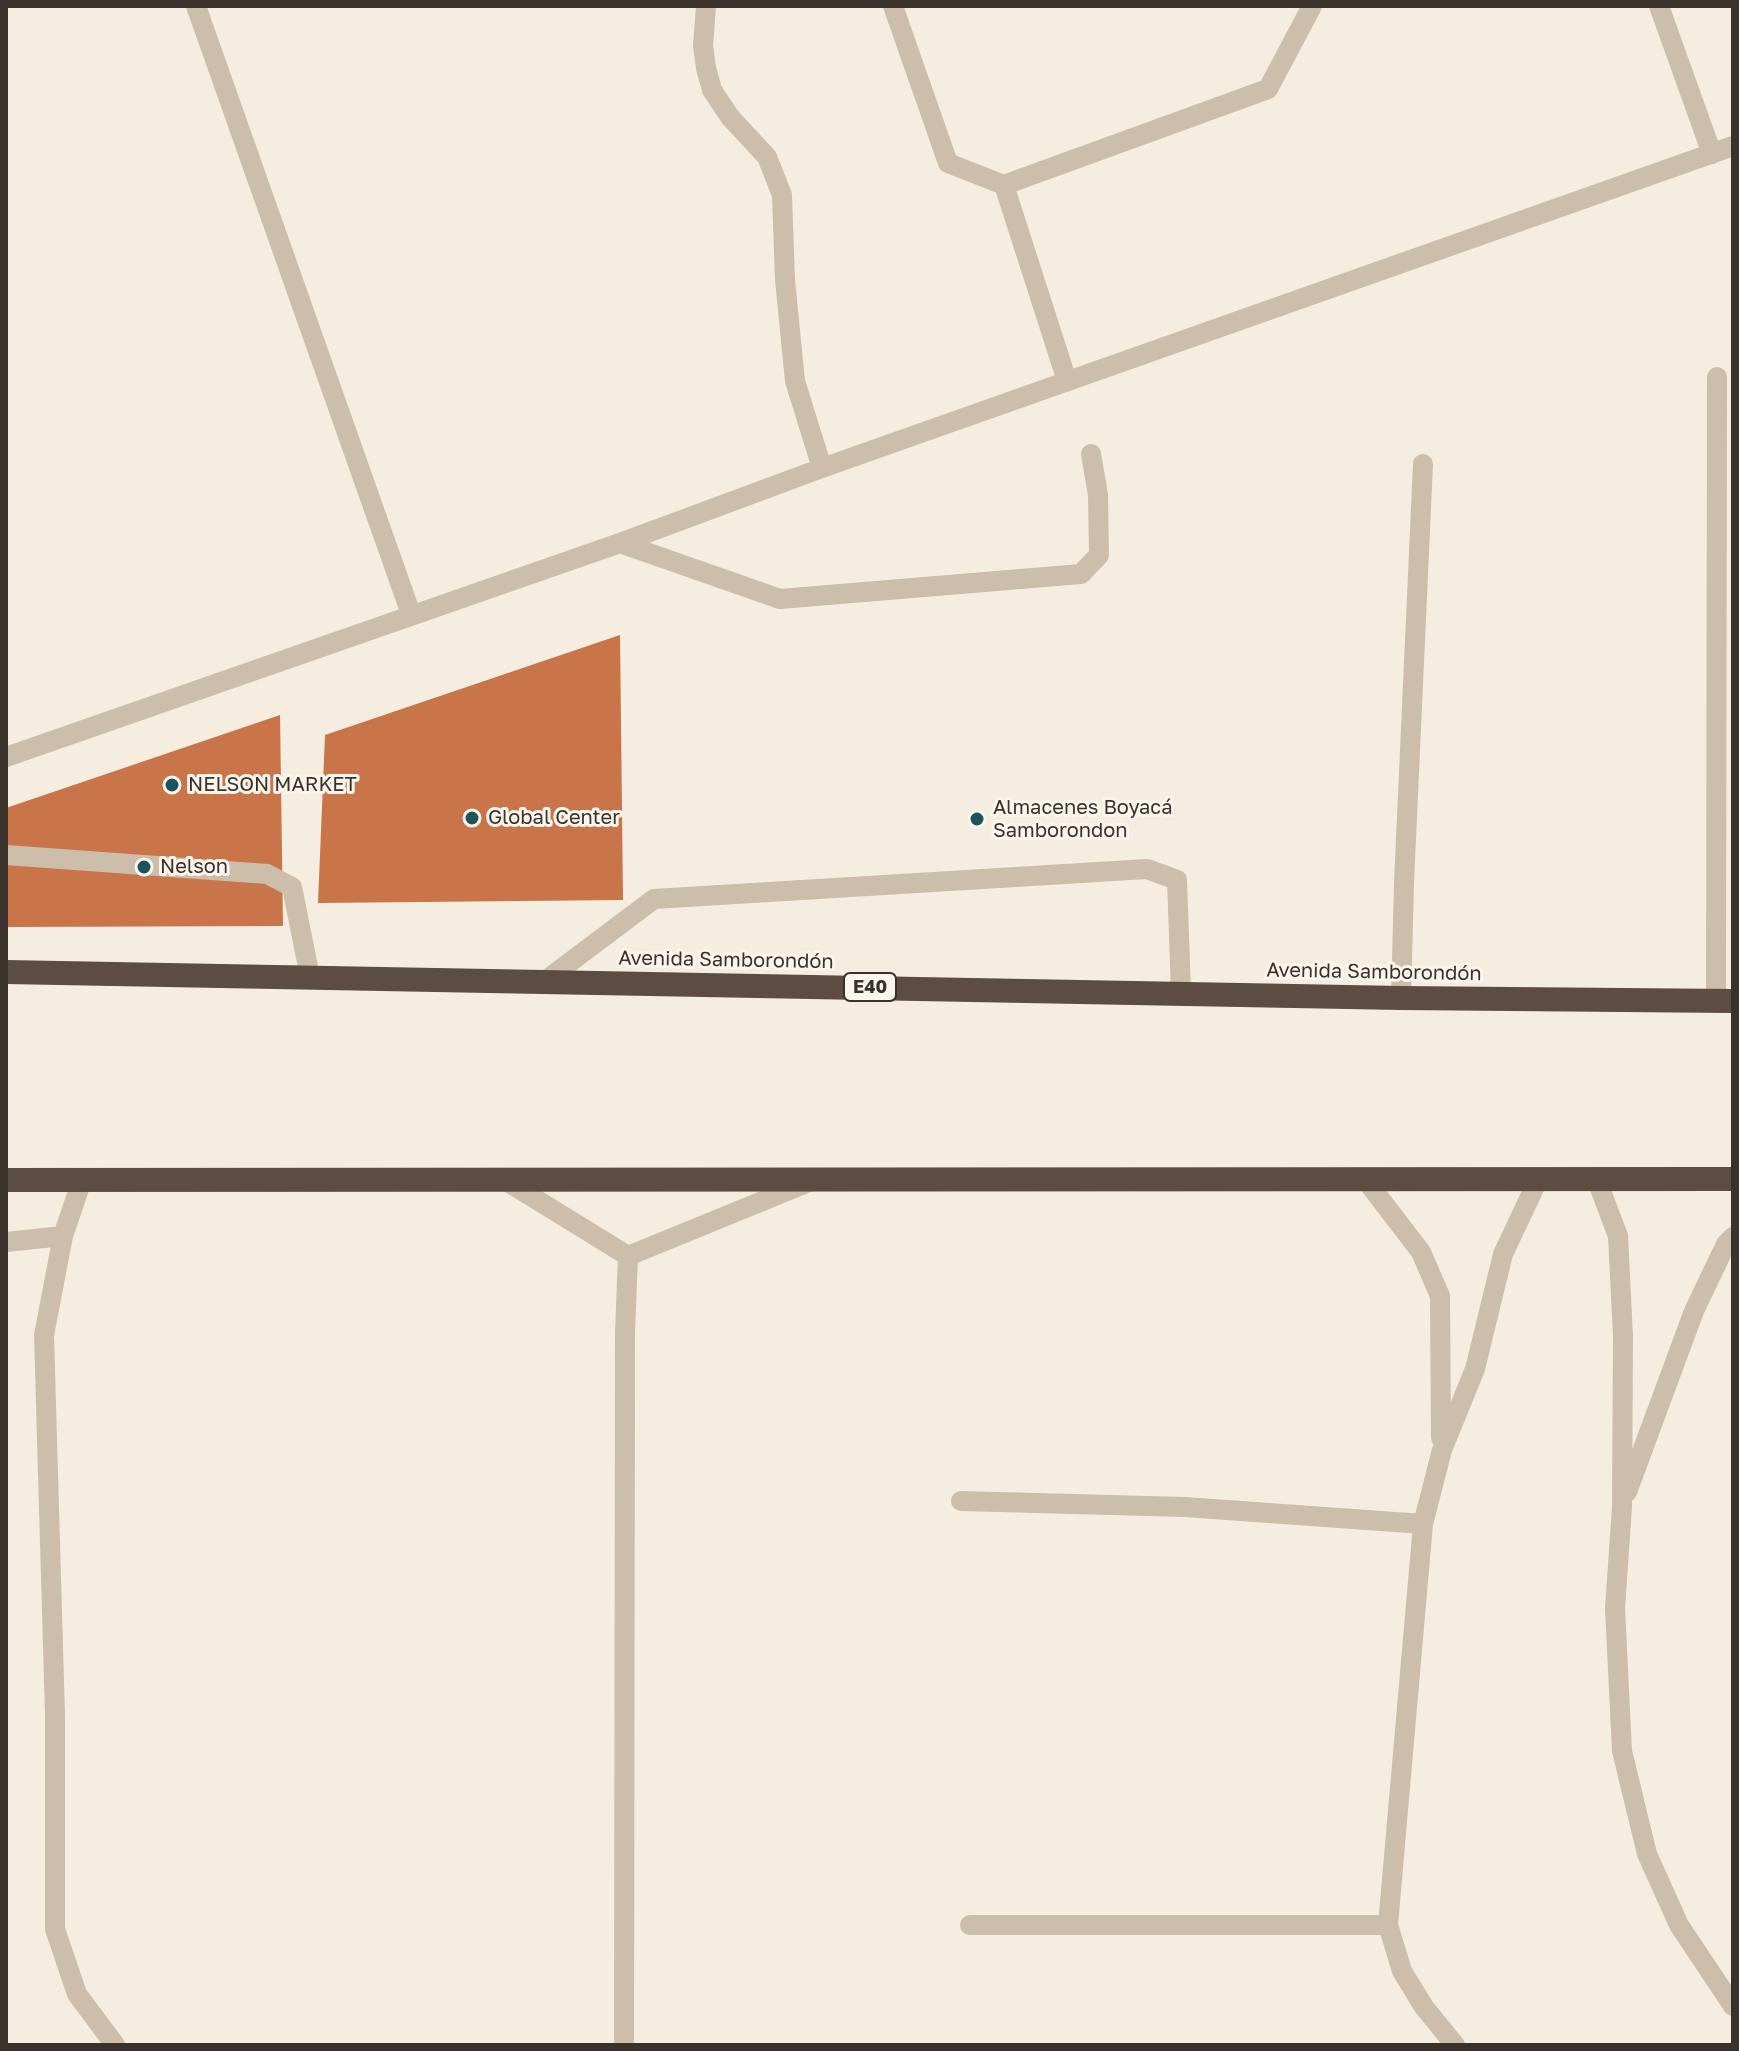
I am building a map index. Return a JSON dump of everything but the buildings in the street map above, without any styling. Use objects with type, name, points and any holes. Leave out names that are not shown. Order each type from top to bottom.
[{"type":"highway","name":"Avenida Samborondón","points":[[6,972],[1401,998],[1725,1001]]},
{"type":"highway","points":[[6,1180],[1733,1179]]},
{"type":"street","points":[[196,6],[411,614]]},
{"type":"street","points":[[706,6],[703,46],[712,90],[730,117],[767,157],[782,195],[785,280],[795,381],[822,468]]},
{"type":"street","points":[[893,6],[948,163],[1004,185],[1268,89],[1312,6]]},
{"type":"street","points":[[1659,6],[1712,154]]},
{"type":"street","points":[[6,757],[620,543],[822,468],[1733,146]]},
{"type":"street","points":[[1004,185],[1067,381]]},
{"type":"street","points":[[1717,377],[1725,1001]]},
{"type":"street","points":[[620,543],[780,599],[1081,574],[1099,555],[1098,495],[1091,454]]},
{"type":"street","points":[[1401,998],[1423,464]]},
{"type":"street","points":[[6,855],[267,874],[292,887],[310,977]]},
{"type":"street","points":[[545,981],[654,899],[1147,869],[1177,880],[1181,992]]},
{"type":"street","points":[[1455,2045],[1424,2007],[1402,1971],[1388,1925],[1423,1524],[1442,1450],[1475,1369],[1503,1254],[1539,1178]]},
{"type":"street","points":[[1596,1178],[1618,1236],[1623,1336],[1622,1507],[1615,1608],[1622,1751],[1647,1854],[1679,1925],[1733,2006]]},
{"type":"street","points":[[503,1179],[628,1256]]},
{"type":"street","points":[[628,1256],[816,1179]]},
{"type":"street","points":[[1365,1179],[1421,1252],[1440,1296],[1442,1450]]},
{"type":"street","points":[[82,1180],[63,1236],[44,1335],[55,1715],[55,1929],[77,1994],[115,2045]]},
{"type":"street","points":[[6,1242],[63,1236]]},
{"type":"street","points":[[1622,1507],[1694,1311],[1726,1244],[1733,1237]]},
{"type":"street","points":[[624,2045],[625,1332],[628,1256]]},
{"type":"street","points":[[961,1501],[1185,1507],[1423,1524]]},
{"type":"street","points":[[970,1925],[1388,1925]]},
{"type":"place","name":"NELSON MARKET","points":[[172,785]]},
{"type":"place","name":"Global Center","points":[[472,818]]},
{"type":"place","name":"Almacenes Boyacá Samborondon","points":[[977,819]]},
{"type":"place","name":"Nelson","points":[[144,867]]}]
